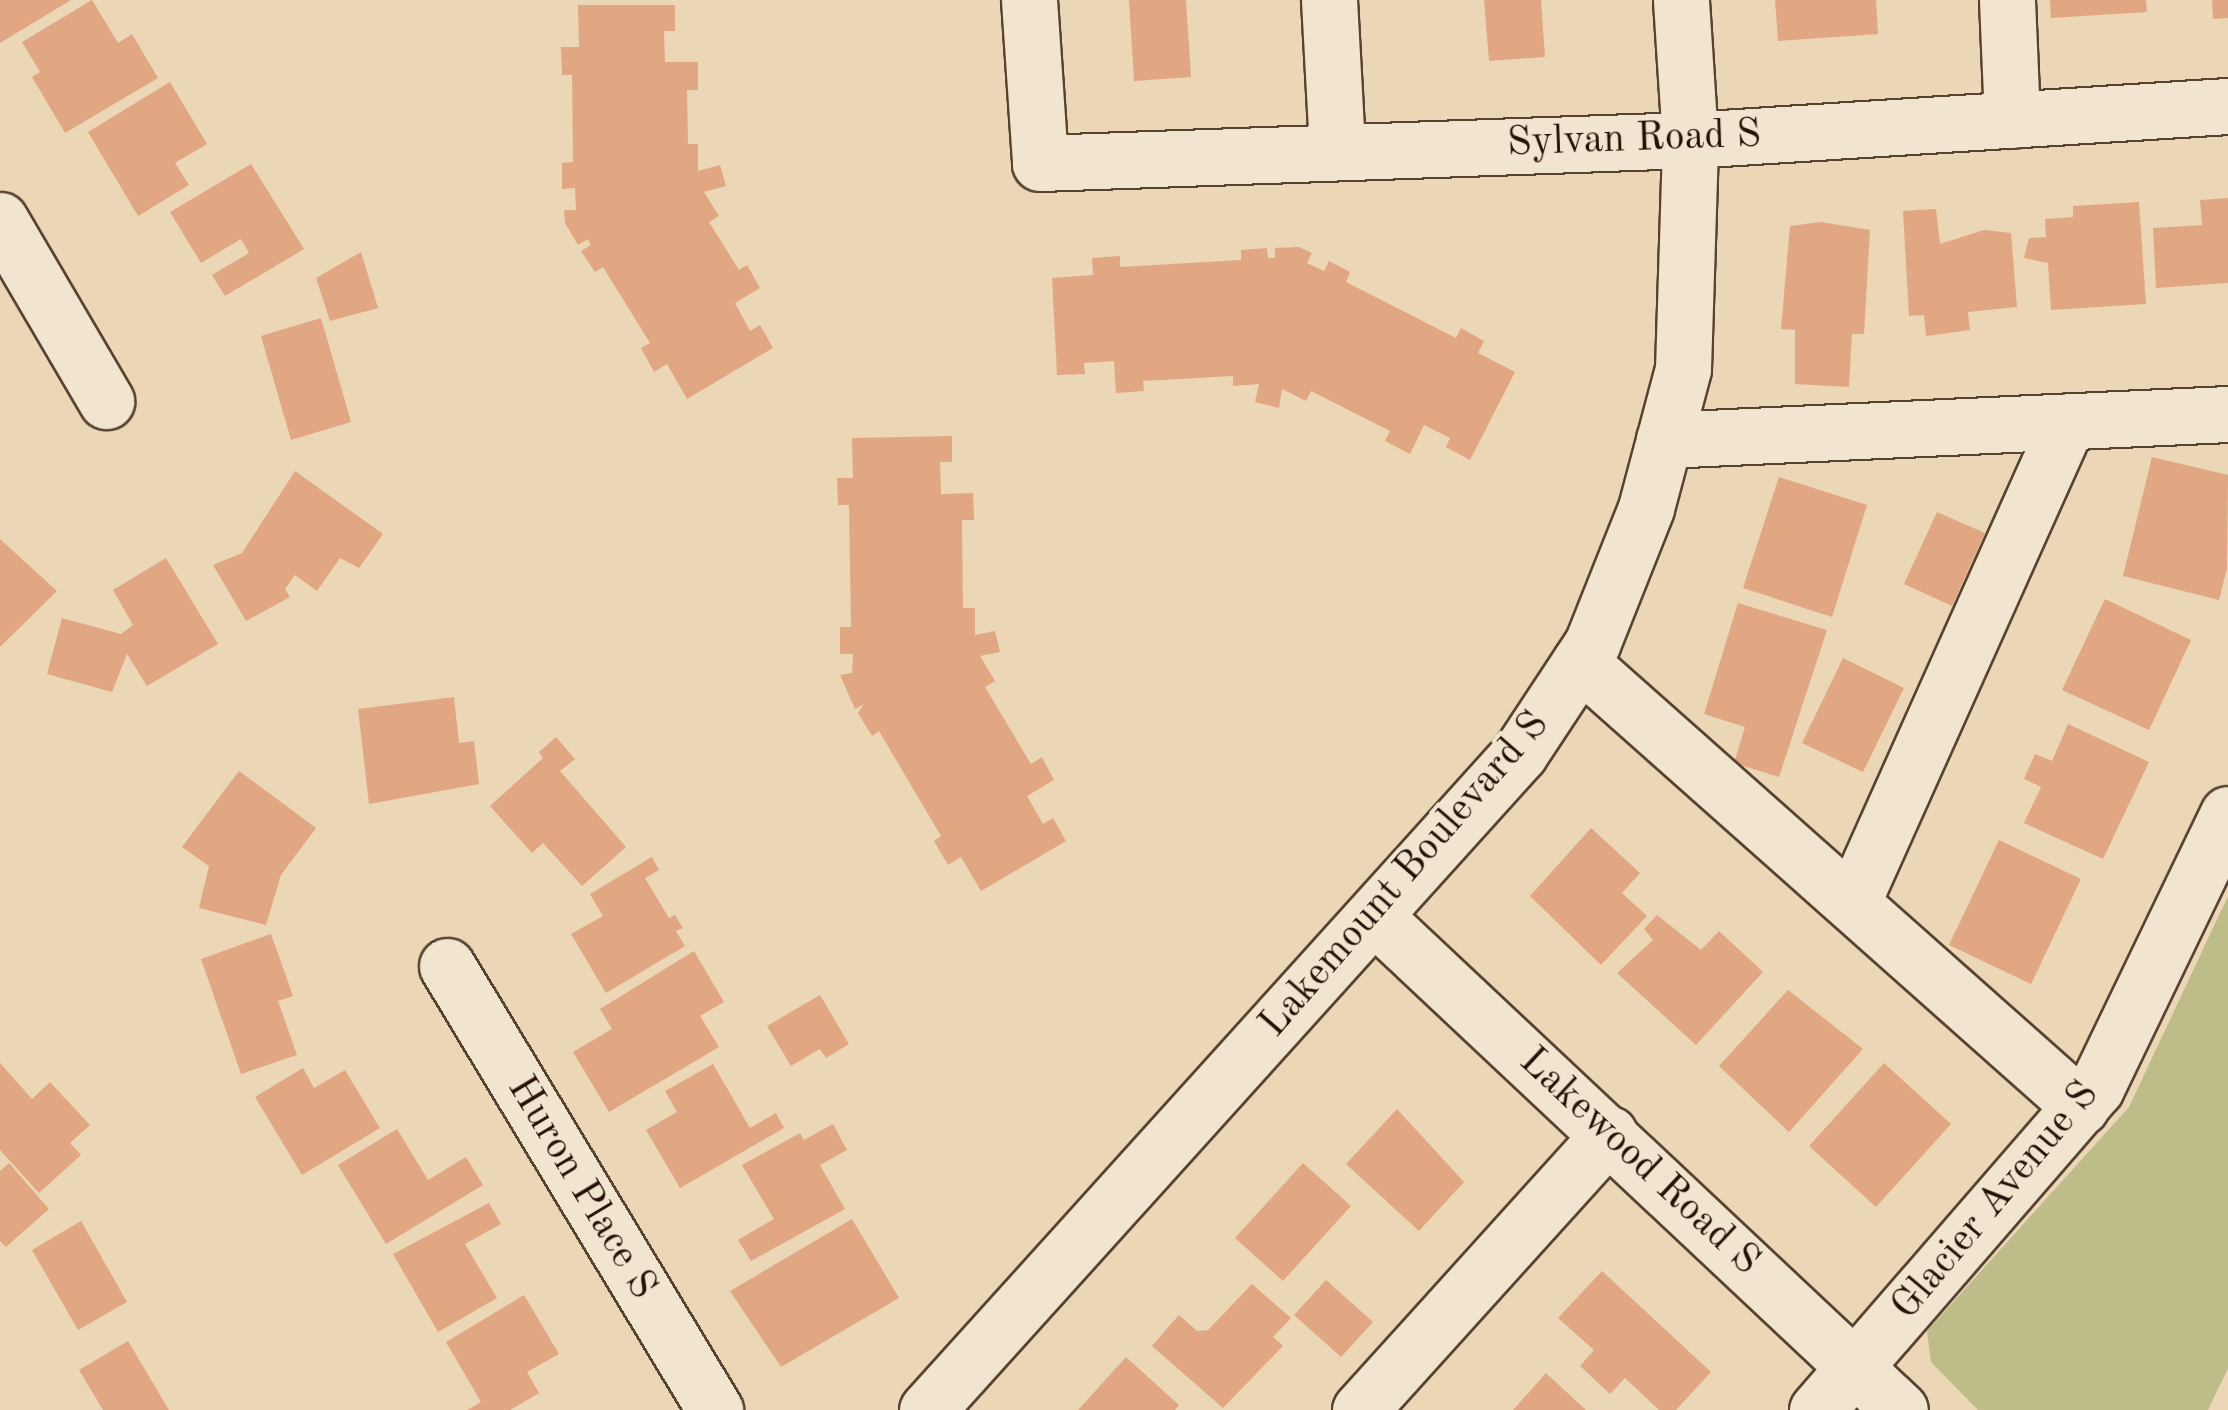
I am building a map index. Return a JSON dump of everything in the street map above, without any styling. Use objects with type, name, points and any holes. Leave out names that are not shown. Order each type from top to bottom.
[{"type":"street","name":"Sylvan Road S","points":[[1029,0],[1040,162],[1690,140],[2228,106]]},
{"type":"street","points":[[1329,0],[1337,150]]},
{"type":"street","name":"Lakemount Boulevard S","points":[[927,1410],[1520,752],[1580,662],[1646,508],[1682,369],[1690,140],[1681,0]]},
{"type":"street","points":[[2006,0],[2012,120]]},
{"type":"street","points":[[0,220],[106,401]]},
{"type":"street","points":[[1664,440],[2228,414]]},
{"type":"street","points":[[1852,903],[2068,421]]},
{"type":"street","points":[[1580,662],[2080,1107]]},
{"type":"street","name":"Glacier Avenue S","points":[[1817,1410],[2096,1088],[2228,814]]},
{"type":"street","name":"Lakewood Road S","points":[[1375,917],[1858,1365],[1900,1410]]},
{"type":"street","name":"Huron Place S","points":[[447,966],[715,1410]]},
{"type":"street","points":[[1360,1410],[1608,1134]]},
{"type":"shaded area","points":[[2228,896],[2228,1368],[2208,1410],[1978,1410],[1931,1362],[1927,1331],[2129,1107]]},
{"type":"building","points":[[0,0],[71,0],[0,43]]},
{"type":"building","points":[[92,0],[118,43],[132,34],[158,78],[65,133],[32,77],[40,72],[22,42]]},
{"type":"building","points":[[1129,0],[1186,0],[1191,77],[1134,81]]},
{"type":"building","points":[[1484,0],[1541,0],[1545,57],[1489,61]]},
{"type":"building","points":[[1775,0],[1876,0],[1878,34],[1778,41]]},
{"type":"building","points":[[2050,0],[2146,0],[2147,12],[2051,18]]},
{"type":"building","points":[[2212,0],[2228,0],[2228,18],[2213,19]]},
{"type":"building","points":[[578,5],[675,5],[675,31],[664,31],[665,62],[698,62],[698,90],[687,90],[688,144],[698,144],[698,171],[720,165],[726,186],[704,192],[719,216],[709,222],[739,270],[747,265],[760,288],[735,303],[750,331],[760,325],[773,348],[687,399],[667,364],[654,372],[641,348],[650,343],[603,267],[595,272],[581,251],[591,245],[588,239],[578,245],[565,223],[564,210],[576,210],[575,188],[562,189],[562,163],[573,162],[572,75],[562,75],[561,47],[579,47]]},
{"type":"building","points":[[170,82],[207,144],[175,163],[189,185],[138,216],[88,132]]},
{"type":"building","points":[[251,164],[304,249],[225,296],[212,275],[249,253],[241,239],[201,263],[170,212]]},
{"type":"building","points":[[2228,198],[2228,283],[2156,288],[2153,228],[2202,225],[2200,200]]},
{"type":"building","points":[[2139,202],[2146,304],[2051,310],[2048,263],[2024,258],[2029,238],[2046,237],[2045,219],[2073,217],[2073,206]]},
{"type":"building","points":[[1936,209],[1940,244],[1984,230],[2011,233],[2017,307],[1968,312],[1970,330],[1926,336],[1924,315],[1909,316],[1903,211]]},
{"type":"building","points":[[1821,222],[1870,230],[1864,334],[1852,334],[1849,387],[1795,384],[1795,330],[1781,329],[1790,226]]},
{"type":"building","points":[[1299,247],[1312,253],[1307,263],[1324,271],[1329,261],[1350,272],[1346,282],[1456,338],[1461,328],[1484,341],[1478,353],[1515,372],[1470,460],[1446,447],[1450,438],[1424,425],[1410,454],[1385,441],[1390,431],[1311,391],[1306,401],[1282,389],[1279,408],[1255,402],[1259,384],[1233,386],[1233,376],[1143,381],[1144,391],[1116,393],[1114,361],[1084,363],[1085,374],[1057,375],[1052,278],[1093,275],[1092,258],[1120,256],[1120,267],[1241,260],[1241,250],[1267,248],[1268,258],[1275,258],[1275,248]]},
{"type":"building","points":[[361,252],[378,308],[330,321],[316,278]]},
{"type":"building","points":[[321,318],[351,422],[291,440],[261,336]]},
{"type":"building","points":[[952,436],[952,462],[940,462],[941,494],[973,493],[974,520],[962,520],[963,608],[975,608],[975,635],[995,631],[1000,652],[980,656],[995,681],[985,687],[1031,764],[1042,757],[1054,780],[1027,796],[1043,824],[1053,818],[1066,841],[981,891],[961,857],[948,865],[934,841],[941,836],[879,731],[872,736],[858,713],[864,704],[855,709],[840,675],[852,673],[853,654],[840,654],[840,627],[851,627],[849,505],[838,505],[837,478],[853,478],[852,438]]},
{"type":"building","points":[[2152,457],[2228,475],[2227,568],[2219,600],[2123,576]]},
{"type":"building","points":[[295,471],[383,534],[359,568],[340,558],[317,591],[295,575],[285,589],[290,597],[246,621],[213,565],[242,553]]},
{"type":"building","points":[[1779,477],[1867,505],[1832,617],[1743,588]]},
{"type":"building","points":[[1937,512],[1985,533],[1952,606],[1904,584]]},
{"type":"building","points":[[0,539],[57,591],[0,647]]},
{"type":"building","points":[[166,558],[218,644],[147,686],[127,654],[112,692],[47,674],[62,618],[121,634],[133,625],[113,590]]},
{"type":"building","points":[[2105,599],[2191,640],[2149,730],[2062,690]]},
{"type":"building","points":[[1738,603],[1827,630],[1779,777],[1734,763],[1745,727],[1704,714]]},
{"type":"building","points":[[1843,658],[1904,688],[1863,772],[1802,743]]},
{"type":"building","points":[[454,697],[459,743],[474,741],[479,784],[369,804],[358,709]]},
{"type":"building","points":[[2068,724],[2149,762],[2103,859],[2024,823],[2041,787],[2024,779],[2035,754],[2052,761]]},
{"type":"building","points":[[556,737],[575,759],[560,771],[626,847],[582,886],[543,843],[532,853],[490,806],[543,758],[539,752]]},
{"type":"building","points":[[239,771],[316,828],[281,875],[266,925],[199,908],[209,866],[182,847]]},
{"type":"building","points":[[1591,828],[1640,873],[1622,893],[1647,916],[1601,965],[1530,896]]},
{"type":"building","points":[[1999,840],[2081,879],[2031,984],[1949,945]]},
{"type":"building","points":[[652,857],[659,870],[645,878],[669,918],[675,915],[683,928],[676,931],[685,946],[606,993],[571,934],[603,916],[590,894]]},
{"type":"building","points":[[1657,915],[1701,950],[1719,931],[1763,972],[1696,1045],[1617,973],[1653,940],[1644,929]]},
{"type":"building","points":[[271,934],[293,996],[278,1001],[297,1055],[241,1074],[201,959]]},
{"type":"building","points":[[694,951],[724,1002],[700,1016],[719,1047],[609,1112],[573,1052],[612,1029],[600,1009]]},
{"type":"building","points":[[1788,990],[1863,1049],[1789,1132],[1719,1066]]},
{"type":"building","points":[[820,995],[849,1044],[826,1058],[820,1049],[791,1066],[767,1026]]},
{"type":"building","points":[[0,1063],[32,1099],[50,1082],[90,1125],[70,1143],[81,1155],[39,1193],[0,1150]]},
{"type":"building","points":[[1884,1063],[1951,1124],[1876,1207],[1809,1146]]},
{"type":"building","points":[[713,1064],[750,1128],[776,1113],[784,1128],[680,1188],[646,1130],[677,1112],[665,1091]]},
{"type":"building","points":[[303,1068],[314,1088],[345,1070],[380,1128],[302,1175],[255,1097]]},
{"type":"building","points":[[1397,1109],[1464,1182],[1419,1231],[1346,1164]]},
{"type":"building","points":[[833,1124],[847,1150],[820,1165],[845,1209],[751,1261],[738,1240],[774,1219],[742,1165],[800,1133],[804,1140]]},
{"type":"building","points":[[397,1129],[428,1180],[466,1157],[483,1185],[386,1244],[338,1165]]},
{"type":"building","points":[[9,1163],[49,1209],[6,1247],[0,1241],[0,1171]]},
{"type":"building","points":[[1303,1163],[1351,1206],[1283,1281],[1235,1238]]},
{"type":"building","points":[[489,1203],[501,1224],[465,1244],[497,1298],[438,1332],[393,1254]]},
{"type":"building","points":[[852,1219],[899,1298],[781,1367],[730,1291]]},
{"type":"building","points":[[81,1221],[127,1302],[78,1330],[32,1250]]},
{"type":"building","points":[[1602,1271],[1711,1372],[1676,1410],[1659,1410],[1625,1378],[1610,1394],[1580,1366],[1594,1350],[1558,1318]]},
{"type":"building","points":[[1326,1280],[1373,1322],[1341,1357],[1294,1315]]},
{"type":"building","points":[[1252,1284],[1291,1318],[1273,1337],[1283,1346],[1223,1408],[1152,1346],[1179,1315],[1197,1331],[1208,1330]]},
{"type":"building","points":[[524,1295],[559,1354],[527,1372],[539,1393],[510,1410],[467,1410],[481,1402],[446,1342]]},
{"type":"building","points":[[128,1341],[169,1410],[103,1410],[79,1370]]},
{"type":"building","points":[[1126,1357],[1179,1405],[1175,1410],[1078,1410]]},
{"type":"building","points":[[1546,1373],[1586,1410],[1513,1410]]}]
